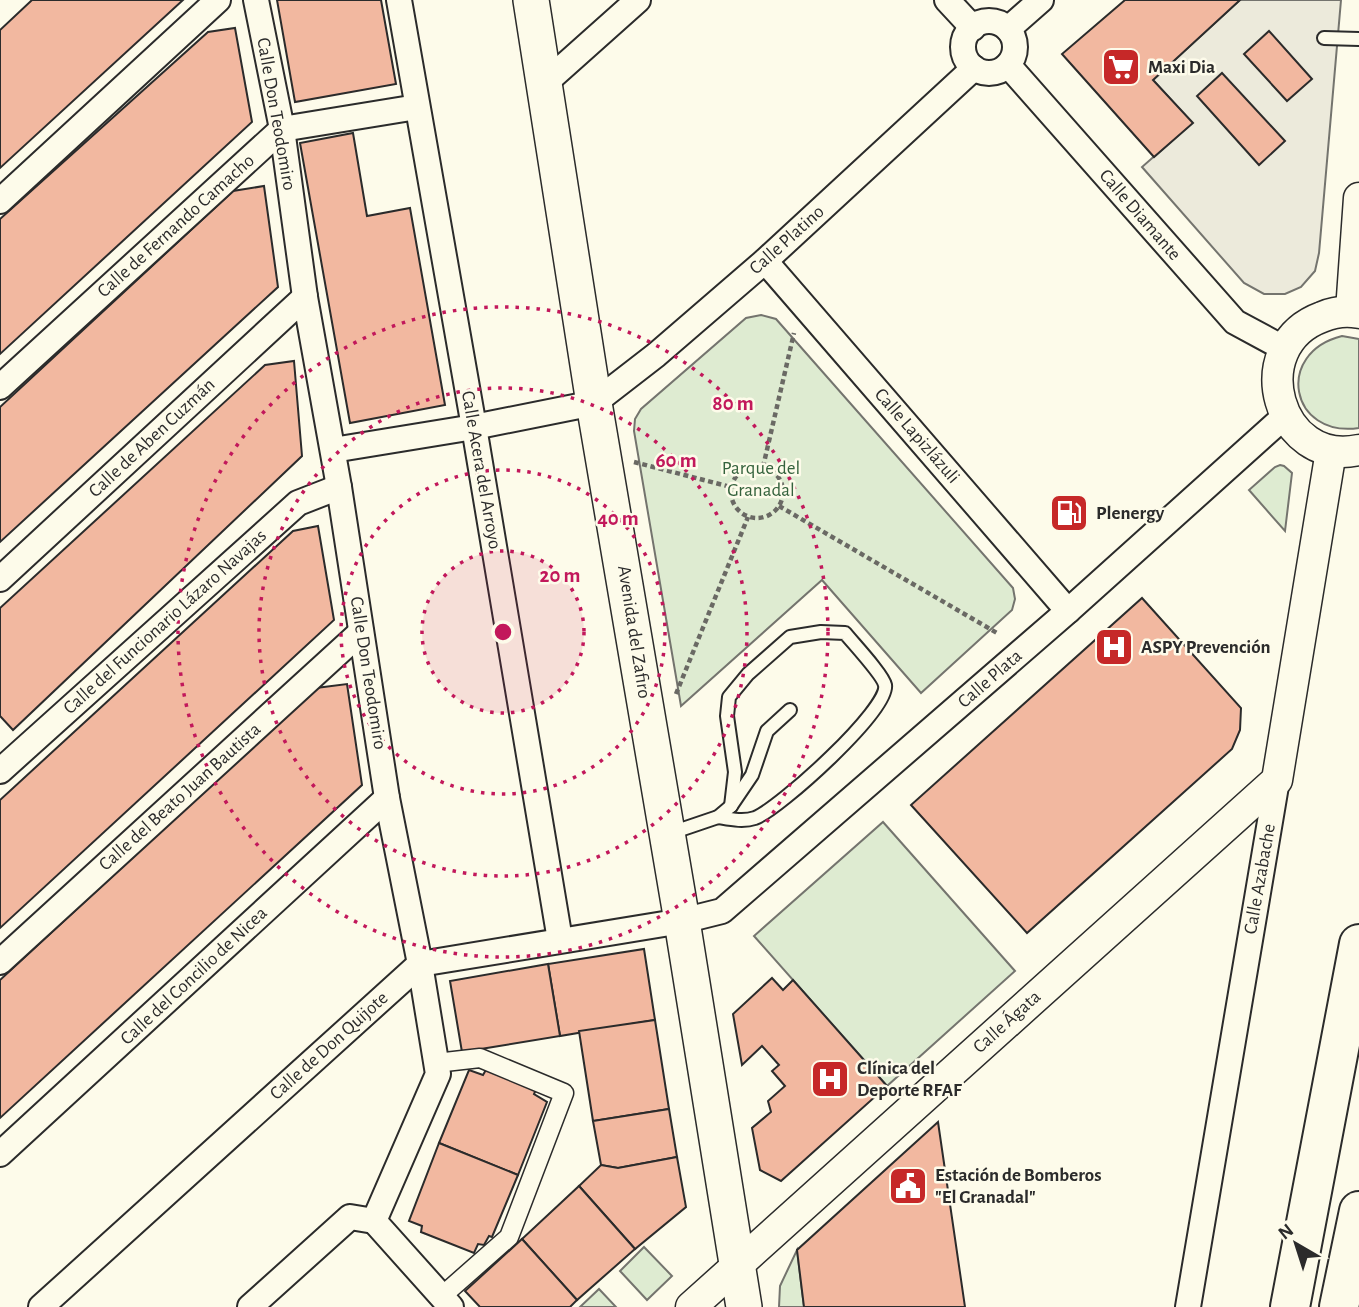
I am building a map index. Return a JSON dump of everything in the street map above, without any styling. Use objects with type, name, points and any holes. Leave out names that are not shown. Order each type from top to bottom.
[{"type":"highway","points":[[1290,1307],[1359,944]]},
{"type":"highway","points":[[1339,1307],[1359,1211]]},
{"type":"main road","name":"Avenida del Zafiro","points":[[531,0],[594,403],[668,834],[744,1307]]},
{"type":"street","points":[[0,201],[218,0]]},
{"type":"street","name":"Calle Don Teodomiro","points":[[256,0],[282,129],[305,297],[333,450],[387,798],[420,964],[438,1074],[374,1221]]},
{"type":"street","name":"Calle Acera del Arroyo","points":[[399,0],[560,940]]},
{"type":"street","points":[[947,0],[973,27]]},
{"type":"street","points":[[1008,29],[1041,0]]},
{"type":"street","points":[[545,83],[632,2]]},
{"type":"street","points":[[995,22],[1008,29],[1015,43],[1013,58],[1008,65],[996,73],[981,72],[974,68],[965,56],[963,48],[964,40],[973,27],[979,23],[995,22]]},
{"type":"street","name":"Calle Diamante","points":[[1008,65],[1235,322],[1284,349]]},
{"type":"street","name":"Calle Platino","points":[[594,403],[656,355],[765,261],[974,68]]},
{"type":"street","points":[[282,129],[417,107]]},
{"type":"street","name":"Calle de Fernando Camacho","points":[[0,387],[282,129]]},
{"type":"street","points":[[1345,451],[1313,443],[1297,432],[1285,416],[1277,394],[1277,370],[1284,349],[1296,332],[1312,320],[1331,313],[1355,312],[1359,198]]},
{"type":"street","name":"Calle Lapizlázuli","points":[[765,261],[1068,611]]},
{"type":"street","name":"Calle de Aben Cuzmán","points":[[0,579],[305,297]]},
{"type":"street","points":[[333,450],[474,427],[594,403]]},
{"type":"street","name":"Calle Plata","points":[[682,921],[722,911],[1068,611],[1285,416]]},
{"type":"street","name":"Calle Azabache","points":[[1188,1307],[1277,780],[1345,451]]},
{"type":"street","name":"Calle del Funcionario Lázaro Navajas","points":[[4,760],[298,503],[339,487]]},
{"type":"street","name":"Calle del Beato Juan Bautista","points":[[0,962],[361,632]]},
{"type":"street","name":"Calle Ágata","points":[[691,1307],[1277,780]]},
{"type":"street","name":"Calle del Concilio de Nicea","points":[[0,1154],[387,798]]},
{"type":"street","points":[[420,964],[682,921]]},
{"type":"street","name":"Calle de Don Quijote","points":[[41,1307],[420,964]]},
{"type":"street","points":[[250,1307],[350,1217],[374,1221],[446,1302],[509,1237],[564,1093],[480,1058],[436,1063]]},
{"type":"lane","points":[[1324,38],[1359,39]]},
{"type":"lane","points":[[718,817],[738,821],[756,818],[790,793],[866,721],[884,695],[885,683],[845,634],[821,632],[790,637],[748,674],[729,698],[727,716],[735,772],[730,806]]},
{"type":"lane","points":[[668,834],[718,817],[730,806],[752,775],[767,731],[790,710]]},
{"type":"path","points":[[763,467],[794,332]]},
{"type":"path","points":[[634,462],[731,487]]},
{"type":"path","points":[[763,467],[776,474],[781,481],[782,498],[779,506],[766,517],[748,517],[735,507],[731,487],[744,469],[763,467]]},
{"type":"path","points":[[779,506],[997,633]]},
{"type":"path","points":[[673,702],[748,517]]},
{"type":"green space","name":"Parque del Granadal","points":[[761,315],[776,319],[1013,588],[1015,599],[1012,610],[921,693],[822,580],[681,706],[634,431],[635,419],[641,409],[746,318]]},
{"type":"green space","points":[[1342,336],[1359,339],[1359,428],[1336,428],[1318,420],[1305,408],[1299,392],[1299,375],[1306,359],[1320,345]]},
{"type":"green space","points":[[1280,465],[1292,473],[1285,531],[1249,490]]},
{"type":"green space","points":[[883,822],[1015,971],[887,1086],[754,936]]},
{"type":"green space","points":[[644,1247],[672,1276],[647,1300],[620,1271]]},
{"type":"green space","points":[[797,1250],[804,1307],[779,1307],[780,1286]]},
{"type":"green space","points":[[599,1289],[616,1307],[580,1307]]},
{"type":"shaded area","points":[[1240,0],[1341,0],[1319,253],[1315,271],[1301,287],[1285,294],[1264,294],[1244,283],[1142,167],[1192,123],[1153,80]]},
{"type":"building","points":[[32,0],[183,0],[0,168],[0,30]]},
{"type":"building","points":[[277,0],[381,0],[396,84],[295,102]]},
{"type":"building","name":"Maxi Dia","points":[[1125,0],[1240,0],[1153,80],[1193,123],[1154,157],[1062,54]]},
{"type":"building","points":[[235,28],[252,122],[0,354],[0,219],[208,32]]},
{"type":"building","points":[[1269,31],[1312,79],[1287,101],[1244,54]]},
{"type":"building","points":[[1222,73],[1285,141],[1259,165],[1197,96]]},
{"type":"building","points":[[353,133],[367,216],[410,208],[445,405],[350,423],[300,143]]},
{"type":"building","points":[[264,186],[278,287],[0,542],[0,407],[233,191]]},
{"type":"building","points":[[294,361],[302,456],[13,730],[0,716],[0,608],[265,365]]},
{"type":"building","points":[[318,526],[334,620],[0,928],[0,800],[293,531]]},
{"type":"building","points":[[1142,598],[1241,708],[1240,730],[1232,749],[1027,933],[911,805]]},
{"type":"building","points":[[347,684],[362,785],[0,1118],[0,980],[316,688]]},
{"type":"building","points":[[644,949],[655,1020],[560,1036],[548,964]]},
{"type":"building","points":[[548,964],[560,1036],[462,1052],[450,981]]},
{"type":"building","name":"Clínica del Deporte RFAF","points":[[772,978],[783,990],[793,980],[887,1086],[781,1181],[760,1170],[752,1128],[771,1112],[768,1101],[785,1086],[772,1071],[779,1065],[762,1046],[742,1065],[733,1014]]},
{"type":"building","points":[[655,1020],[669,1109],[593,1121],[579,1031]]},
{"type":"building","points":[[487,1068],[537,1087],[534,1094],[547,1102],[518,1175],[439,1143],[469,1070],[483,1075]]},
{"type":"building","points":[[669,1109],[677,1157],[618,1168],[601,1165],[593,1121]]},
{"type":"building","name":"Estación de Bomberos \"El Granadal\"","points":[[938,1122],[965,1307],[804,1307],[797,1250]]},
{"type":"building","points":[[439,1143],[518,1175],[492,1237],[489,1236],[484,1245],[478,1244],[474,1253],[421,1232],[422,1226],[409,1221]]},
{"type":"building","points":[[677,1157],[686,1207],[635,1249],[579,1186],[601,1165],[618,1168]]},
{"type":"building","points":[[579,1186],[635,1249],[577,1300],[522,1239]]},
{"type":"building","points":[[522,1239],[577,1300],[570,1307],[480,1307],[465,1291]]},
{"type":"place","name":"Maxi Dia","points":[[1121,67]]},
{"type":"place","name":"Plenergy","points":[[1069,513]]},
{"type":"place","name":"ASPY Prevención","points":[[1114,647]]},
{"type":"place","name":"Clínica del Deporte RFAF","points":[[830,1079]]},
{"type":"place","name":"Estación de Bomberos \"El Granadal\"","points":[[908,1186]]}]
